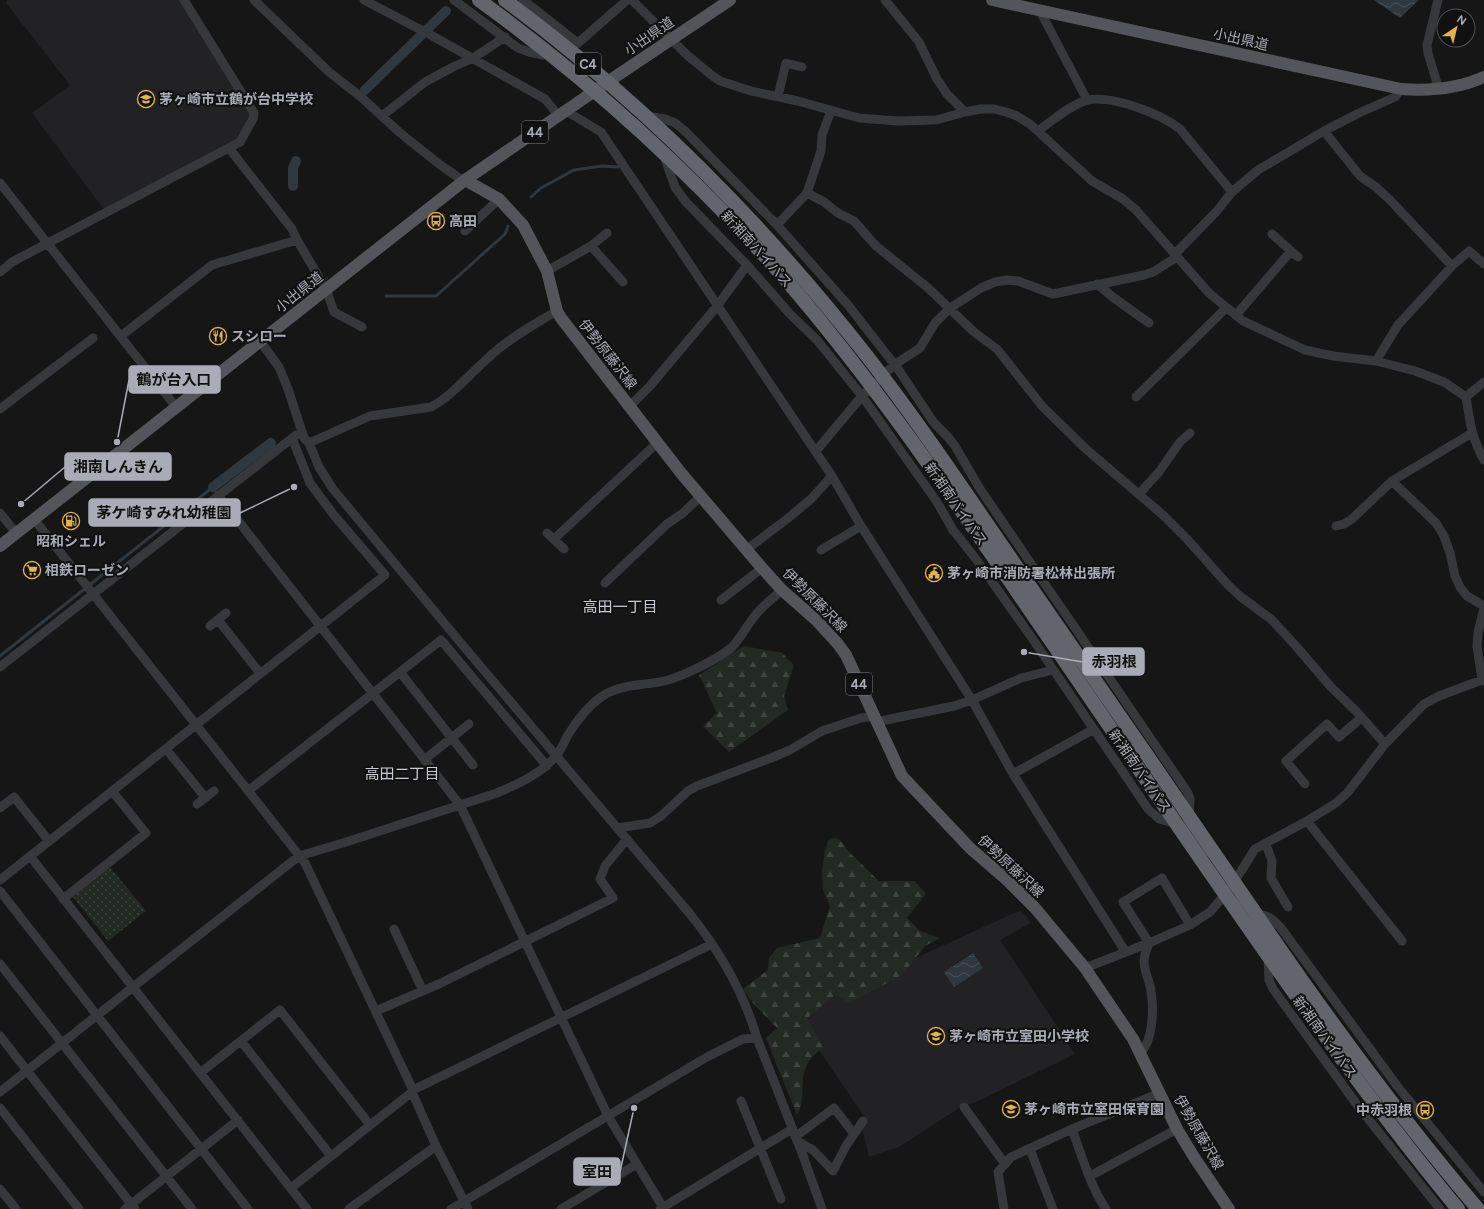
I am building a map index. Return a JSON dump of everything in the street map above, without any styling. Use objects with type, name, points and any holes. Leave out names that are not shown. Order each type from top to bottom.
[{"type":"highway","name":"新湘南バイパス","points":[[479,0],[525,33],[600,94],[684,171],[777,270],[842,348],[912,442],[1327,1040],[1397,1133],[1458,1209]]},
{"type":"highway","name":"新湘南バイパス","points":[[505,0],[534,21],[610,83],[694,160],[738,204],[781,252],[849,334],[925,434],[1300,979],[1367,1069],[1478,1209]]},
{"type":"main road","points":[[485,0],[602,86]]},
{"type":"main road","points":[[499,0],[566,51],[602,86]]},
{"type":"main road","name":"小出県道","points":[[602,86],[730,0]]},
{"type":"main road","name":"小出県道","points":[[992,0],[1036,7],[1401,89],[1418,91],[1439,90],[1459,86],[1484,77]]},
{"type":"main road","name":"44","points":[[465,180],[602,86]]},
{"type":"main road","name":"小出県道","points":[[0,546],[465,180]]},
{"type":"main road","name":"伊勢原藤沢線","points":[[465,180],[499,199],[523,224],[547,271],[557,311],[561,318],[657,443],[746,550],[782,590],[816,620],[838,644],[846,655],[874,719],[902,776],[970,848],[1007,880],[1035,908],[1085,968],[1111,1004],[1141,1052],[1177,1129],[1194,1158],[1229,1209]]},
{"type":"street","points":[[0,272],[12,262],[240,142],[253,119],[254,113],[184,0]]},
{"type":"street","points":[[254,0],[329,72],[361,97],[439,164],[458,178],[465,180]]},
{"type":"street","points":[[364,0],[473,58],[545,99],[563,113],[601,132],[832,476],[861,526],[972,700],[1013,774],[1125,951]]},
{"type":"street","points":[[454,0],[518,48],[543,55],[552,50]]},
{"type":"street","points":[[523,0],[578,42]]},
{"type":"street","points":[[885,0],[920,42],[937,79],[947,94],[965,112]]},
{"type":"street","points":[[1438,0],[1427,45],[1439,90]]},
{"type":"street","points":[[566,51],[633,1],[687,55],[710,74],[720,81],[751,91],[778,96],[859,118],[898,121],[936,120],[981,109],[994,109],[1017,116],[1038,131],[1092,181],[1124,199],[1136,210],[1209,293],[1243,321],[1305,350],[1333,356],[1376,361],[1414,371],[1444,382],[1466,397],[1472,433],[1477,448],[1484,460]]},
{"type":"street","points":[[1036,7],[1087,100]]},
{"type":"street","points":[[382,116],[425,82],[473,58],[505,37]]},
{"type":"street","points":[[778,96],[786,63],[802,67]]},
{"type":"street","points":[[602,86],[642,115],[665,119],[675,123],[685,131],[777,225],[848,305],[894,365],[934,423],[955,446],[980,489],[1188,793],[1190,799],[1188,827],[1228,890],[1244,911],[1251,915],[1266,916],[1281,928],[1398,1087],[1484,1192]]},
{"type":"street","points":[[602,86],[650,135],[660,148],[675,187],[686,202],[747,265],[790,314],[817,340],[862,396],[937,502],[953,530],[976,559],[1148,809],[1159,819],[1188,827]]},
{"type":"street","points":[[816,451],[862,396],[894,365],[920,348],[935,324],[950,308],[967,296],[995,282],[1007,280],[1018,281],[1053,294],[1153,272],[1176,256],[1232,192],[1258,170],[1324,131],[1395,97],[1401,89]]},
{"type":"street","points":[[1038,131],[1058,116],[1087,100],[1100,99],[1114,101],[1153,113],[1170,121],[1180,129],[1232,192]]},
{"type":"street","points":[[777,225],[807,193],[821,151],[822,135],[831,111]]},
{"type":"street","points":[[1324,131],[1360,176],[1376,187],[1390,200],[1452,266]]},
{"type":"street","points":[[229,148],[292,229],[326,289],[334,312],[362,327]]},
{"type":"street","points":[[0,182],[176,407]]},
{"type":"street","points":[[807,193],[824,202],[838,213],[854,221],[876,246],[927,287],[974,332],[997,349],[1042,406],[1086,449],[1139,494],[1187,539],[1241,597],[1270,619],[1385,744]]},
{"type":"street","points":[[466,231],[499,199]]},
{"type":"street","points":[[547,271],[591,246],[607,233]]},
{"type":"street","points":[[1236,315],[1294,254],[1272,234]]},
{"type":"street","points":[[121,336],[212,266],[297,240]]},
{"type":"street","points":[[591,246],[623,282]]},
{"type":"street","points":[[1376,361],[1398,325],[1452,266],[1469,251],[1484,264]]},
{"type":"street","points":[[630,406],[650,386],[718,305],[747,265]]},
{"type":"street","points":[[1097,284],[1149,323]]},
{"type":"street","points":[[1136,397],[1226,308]]},
{"type":"street","points":[[309,443],[370,416],[424,408],[437,404],[497,350],[518,334],[557,311]]},
{"type":"street","points":[[0,409],[93,338]]},
{"type":"street","points":[[260,341],[279,367],[304,438],[309,443],[319,467],[333,489],[690,914],[712,944],[732,979],[752,1020],[757,1038],[822,1209]]},
{"type":"street","points":[[1466,397],[1484,382]]},
{"type":"street","points":[[0,667],[90,590],[302,431]]},
{"type":"street","points":[[1139,494],[1159,472],[1180,442],[1190,433]]},
{"type":"street","points":[[1336,526],[1344,524],[1352,519],[1392,481],[1472,433]]},
{"type":"street","points":[[0,880],[384,575],[333,514],[310,483],[292,438]]},
{"type":"street","points":[[554,539],[657,443]]},
{"type":"street","points":[[746,550],[811,499],[832,476]]},
{"type":"street","points":[[1085,968],[1190,925],[1210,912],[1228,890],[1255,849],[1307,821],[1336,803],[1348,792],[1385,744],[1424,704],[1439,696],[1483,680],[1477,646],[1478,632],[1484,607],[1467,596],[1460,587],[1455,576],[1450,553],[1444,536],[1436,523],[1392,481]]},
{"type":"street","points":[[218,494],[460,805],[560,1019],[608,1116],[663,1208],[760,1148],[795,1135],[834,1108],[854,1134]]},
{"type":"street","points":[[605,583],[667,524],[683,513],[701,496]]},
{"type":"street","points":[[0,514],[16,533]]},
{"type":"street","points":[[34,519],[308,869],[376,1011],[436,1146],[466,1205]]},
{"type":"street","points":[[821,550],[861,526]]},
{"type":"street","points":[[547,533],[564,549]]},
{"type":"street","points":[[721,600],[762,568]]},
{"type":"street","points":[[0,1092],[299,856],[497,793],[515,785],[547,766],[556,756],[569,734],[587,710],[603,696],[610,691],[635,685],[668,680],[690,672],[717,657],[731,648],[755,616],[782,590]]},
{"type":"street","points":[[210,626],[226,613]]},
{"type":"street","points":[[218,620],[260,673]]},
{"type":"street","points":[[248,791],[441,640],[547,766]]},
{"type":"street","points":[[618,828],[650,823],[661,816],[697,786],[790,750],[828,729],[861,718],[874,719],[954,706],[972,700],[1017,680],[1055,673],[1092,653]]},
{"type":"street","points":[[400,672],[473,765]]},
{"type":"street","points":[[1305,784],[1286,761],[1327,724],[1339,737],[1362,718]]},
{"type":"street","points":[[425,759],[469,724]]},
{"type":"street","points":[[1013,774],[1094,729]]},
{"type":"street","points":[[166,749],[205,798]]},
{"type":"street","points":[[64,899],[146,833],[112,791]]},
{"type":"street","points":[[197,804],[214,791]]},
{"type":"street","points":[[0,808],[14,797],[49,841]]},
{"type":"street","points":[[1307,821],[1402,941]]},
{"type":"street","points":[[376,1011],[423,990],[613,898],[600,879],[605,866],[627,839]]},
{"type":"street","points":[[1266,844],[1272,861],[1271,878],[1288,907]]},
{"type":"street","points":[[30,856],[307,1209]]},
{"type":"street","points":[[1149,943],[1123,902],[1162,878],[1190,925]]},
{"type":"street","points":[[0,891],[248,1209]]},
{"type":"street","points":[[1238,903],[1242,912],[1266,949],[1269,964],[1269,980],[1273,989],[1358,1106],[1440,1209]]},
{"type":"street","points":[[394,928],[423,990]]},
{"type":"street","points":[[1141,1052],[1145,1047],[1153,1013],[1151,992],[1144,962],[1149,943]]},
{"type":"street","points":[[291,1188],[412,1091],[712,944]]},
{"type":"street","points":[[0,964],[192,1209]]},
{"type":"street","points":[[200,1073],[280,1010],[370,1125]]},
{"type":"street","points":[[0,1036],[130,1207],[166,1176],[238,1120]]},
{"type":"street","points":[[451,1209],[466,1205],[608,1116],[708,1057],[743,1039],[757,1038]]},
{"type":"street","points":[[241,1041],[331,1156]]},
{"type":"street","points":[[1004,1209],[998,1172],[1011,1157],[1072,1129],[1160,1093]]},
{"type":"street","points":[[741,1101],[780,1199]]},
{"type":"street","points":[[964,1107],[1005,1164]]},
{"type":"street","points":[[0,1108],[79,1209]]},
{"type":"street","points":[[795,1135],[813,1150],[832,1171],[863,1121]]},
{"type":"street","points":[[1072,1129],[1090,1176],[1106,1209]]},
{"type":"street","points":[[1090,1176],[1177,1129]]},
{"type":"street","points":[[349,1209],[436,1146]]},
{"type":"street","points":[[1030,1149],[1053,1209]]},
{"type":"street","points":[[561,1209],[637,1164]]},
{"type":"street","points":[[0,1189],[16,1209]]},
{"type":"shaded area","name":"茅ヶ崎市立鶴が台中学校","points":[[7,0],[181,0],[251,113],[249,120],[237,140],[105,211],[32,113],[70,85],[6,3]]},
{"type":"shaded area","name":"茅ヶ崎市立室田小学校","points":[[1021,910],[1031,923],[1000,940],[1075,1054],[976,1102],[959,1108],[899,1147],[869,1157],[862,1128],[865,1118],[797,1018],[841,992]]},
{"type":"green space","points":[[744,646],[782,653],[794,665],[784,696],[788,710],[729,752],[703,726],[717,713],[699,675]]},
{"type":"green space","points":[[833,838],[839,839],[850,853],[879,881],[915,881],[926,894],[907,918],[920,931],[940,938],[925,946],[902,975],[849,1003],[835,995],[807,1018],[823,1047],[811,1059],[805,1069],[803,1076],[802,1103],[797,1115],[766,1038],[777,1028],[753,1003],[743,989],[768,970],[769,958],[777,948],[820,938],[830,906],[823,890],[822,872],[825,850],[828,841]]},
{"type":"green space","points":[[110,867],[146,911],[108,941],[73,897]]},
{"type":"water","points":[[1374,0],[1419,0],[1400,18]]},
{"type":"water","points":[[973,953],[983,968],[954,987],[944,972]]},
{"type":"waterway","points":[[365,90],[446,11]]},
{"type":"waterway","points":[[293,186],[293,168],[296,161]]},
{"type":"waterway","points":[[531,197],[541,188],[574,170],[602,166],[618,167]]},
{"type":"waterway","points":[[386,296],[436,296],[505,234],[508,226]]},
{"type":"waterway","points":[[213,487],[271,443]]},
{"type":"waterway","points":[[0,656],[213,487]]},
{"type":"place","name":"茅ヶ崎市立鶴が台中学校","points":[[146,99]]},
{"type":"place","name":"高田","points":[[436,221]]},
{"type":"place","name":"スシロー","points":[[218,336]]},
{"type":"place","name":"鶴が台入口","points":[[117,442]]},
{"type":"place","name":"茅ケ崎すみれ幼稚園","points":[[294,487]]},
{"type":"place","name":"湘南しんきん","points":[[21,504]]},
{"type":"place","name":"昭和シェル","points":[[71,521]]},
{"type":"place","name":"相鉄ローゼン","points":[[32,570]]},
{"type":"place","name":"茅ヶ崎市消防署松林出張所","points":[[934,573]]},
{"type":"place","name":"赤羽根","points":[[1024,652]]},
{"type":"place","name":"茅ヶ崎市立室田小学校","points":[[936,1036]]},
{"type":"place","name":"室田","points":[[634,1108]]},
{"type":"place","name":"茅ヶ崎市立室田保育園","points":[[1011,1109]]},
{"type":"place","name":"中赤羽根","points":[[1425,1110]]},
{"type":"district","name":"高田一丁目","points":[[620,607]]},
{"type":"district","name":"高田二丁目","points":[[402,774]]}]
